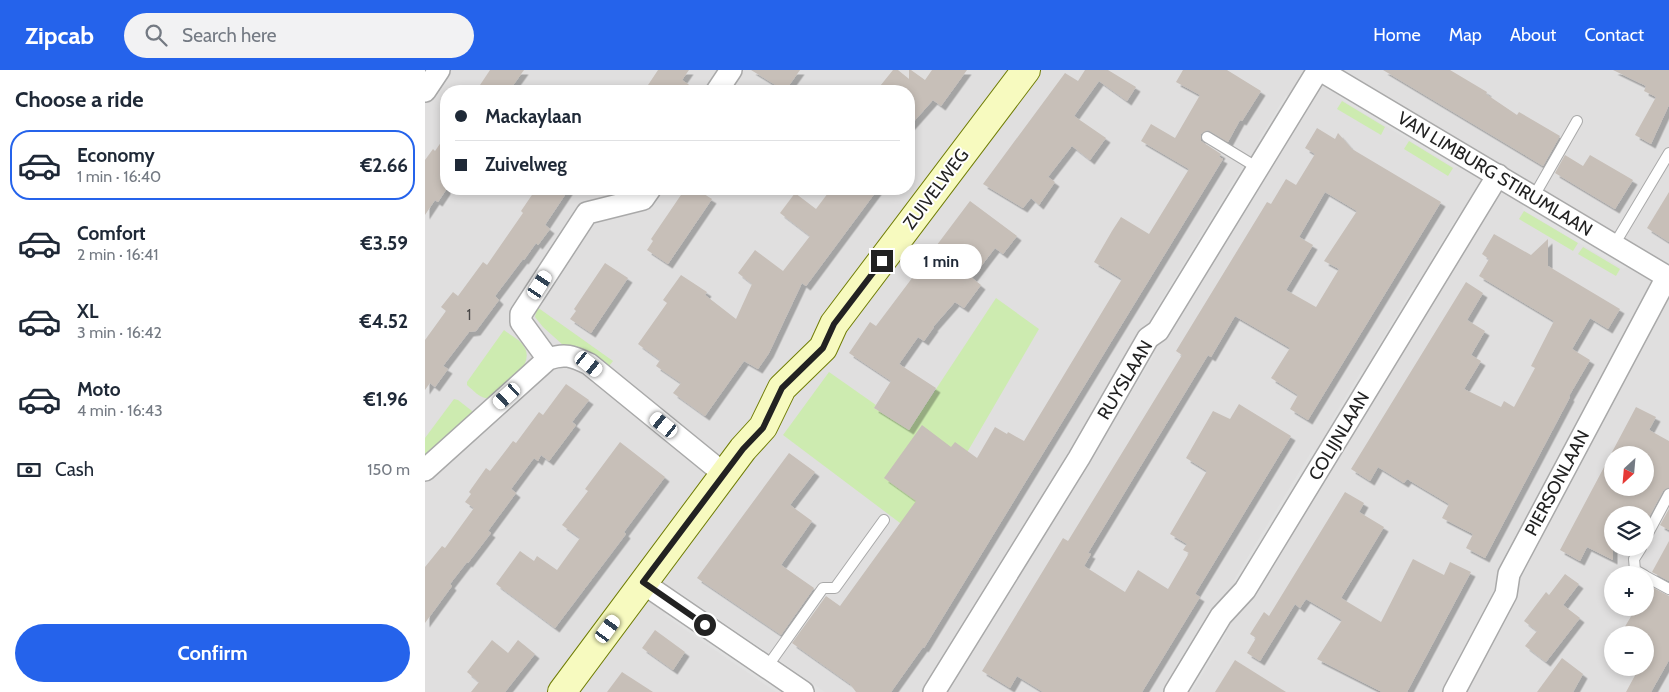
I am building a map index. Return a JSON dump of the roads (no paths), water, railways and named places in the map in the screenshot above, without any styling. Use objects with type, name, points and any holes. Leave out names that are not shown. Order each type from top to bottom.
[{"type":"street","points":[[425,90],[439,70]]},
{"type":"street","points":[[721,85],[731,70]]},
{"type":"street","name":"RUYSLAAN","points":[[933,692],[1079,458],[1148,338],[1158,331],[1319,70]]},
{"type":"street","name":"VAN LIMBURG STIRUMLAAN","points":[[1319,70],[1668,278]]},
{"type":"street","name":"ZUIVELWEG","points":[[562,692],[743,449],[763,428],[782,388],[823,348],[834,324],[1021,72]]},
{"type":"street","name":"COLIJNLAAN","points":[[1175,692],[1221,616],[1245,590],[1498,175]]},
{"type":"street","points":[[547,359],[521,322],[521,314],[587,213],[643,199],[646,195]]},
{"type":"street","name":"PIERSONLAAN","points":[[1454,692],[1506,594],[1509,574],[1668,278]]},
{"type":"street","points":[[425,470],[547,359],[560,355],[577,358],[589,364],[724,474]]},
{"type":"street","points":[[643,582],[803,692]]},
{"type":"lane","points":[[1533,196],[1577,121]]},
{"type":"lane","points":[[1207,137],[1258,168]]},
{"type":"lane","points":[[1614,245],[1669,153]]},
{"type":"lane","points":[[1654,522],[1669,494]]},
{"type":"lane","points":[[767,667],[823,588],[835,588],[884,520]]},
{"type":"lane","points":[[1654,580],[1669,588]]}]
